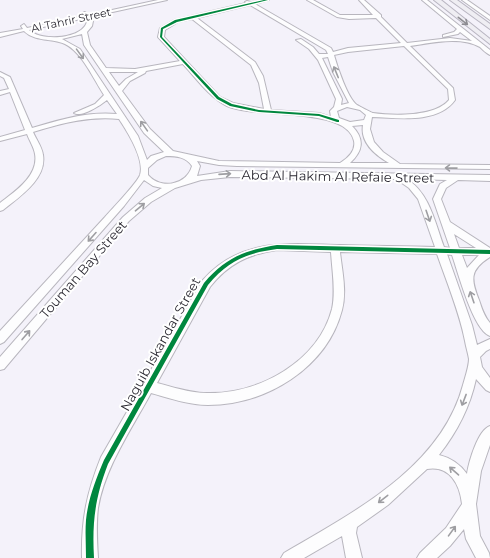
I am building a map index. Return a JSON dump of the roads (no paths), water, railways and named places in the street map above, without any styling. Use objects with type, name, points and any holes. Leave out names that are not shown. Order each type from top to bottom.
[{"type":"main road","points":[[437,0],[490,42]]},
{"type":"main road","points":[[453,0],[490,27]]},
{"type":"street","name":"Al Tahrir Street","points":[[88,17],[148,0]]},
{"type":"street","name":"Al Tahrir Street","points":[[0,31],[88,17],[165,0]]},
{"type":"street","points":[[234,0],[250,4],[267,0]]},
{"type":"street","points":[[309,0],[339,16],[379,16]]},
{"type":"street","points":[[289,34],[243,3],[172,23],[160,32],[162,40],[224,102],[239,108],[268,112],[319,115],[342,122],[362,123],[368,118],[428,114],[443,109],[451,102],[453,98],[450,89],[405,42],[361,0]]},
{"type":"street","points":[[424,0],[490,53]]},
{"type":"street","points":[[464,0],[490,18]]},
{"type":"street","points":[[250,4],[329,49],[336,72],[349,99],[355,106]]},
{"type":"street","points":[[88,17],[84,32],[87,45],[147,131],[171,154]]},
{"type":"street","points":[[193,17],[248,58],[256,66],[261,75],[268,112]]},
{"type":"street","name":"Al Tahrir Street","points":[[0,36],[24,28]]},
{"type":"street","points":[[24,28],[34,36]]},
{"type":"street","points":[[318,56],[348,50],[452,35],[460,29]]},
{"type":"street","points":[[53,39],[84,32]]},
{"type":"street","points":[[0,36],[34,36],[53,39],[65,42],[78,50],[138,145],[144,171],[146,178],[154,184],[174,185],[191,178],[196,170],[194,163],[187,157],[171,154],[154,158],[144,171]]},
{"type":"street","points":[[296,38],[307,45],[318,56],[339,99],[337,108],[333,114],[356,135],[358,148],[355,155],[341,166]]},
{"type":"street","points":[[307,45],[322,44],[343,46],[458,40],[481,46]]},
{"type":"street","points":[[105,70],[122,72],[150,70],[184,62]]},
{"type":"street","points":[[119,90],[128,80],[150,70]]},
{"type":"street","points":[[0,74],[7,78],[39,154],[40,162],[34,177],[0,208]]},
{"type":"street","points":[[0,93],[12,90]]},
{"type":"street","points":[[0,138],[89,109],[97,105],[108,96]]},
{"type":"street","points":[[308,114],[347,105],[363,109],[368,118],[366,133],[374,147],[381,154],[401,167]]},
{"type":"street","points":[[0,132],[94,115],[121,117]]},
{"type":"street","name":"Abd Al Hakim Al Refaie Street","points":[[187,157],[219,163],[401,167],[490,167]]},
{"type":"street","name":"Touman Bay Street","points":[[0,339],[121,204],[144,171]]},
{"type":"street","name":"Abd Al Hakim Al Refaie Street","points":[[186,181],[201,177],[230,174],[490,178]]},
{"type":"street","points":[[396,176],[412,186],[422,198],[467,325],[474,360],[480,375],[490,386]]},
{"type":"street","points":[[456,178],[443,186],[437,199],[480,319],[490,331]]},
{"type":"street","name":"Touman Bay Street","points":[[0,364],[126,219],[148,200],[174,185]]},
{"type":"street","points":[[446,223],[466,238],[490,252],[471,268],[467,283]]},
{"type":"street","name":"Naguib Iskandar Street","points":[[90,558],[90,509],[96,485],[106,462],[206,284],[214,273],[224,264],[242,254],[263,248],[277,247],[490,252]]},
{"type":"street","points":[[148,388],[207,399],[232,397],[255,391],[277,382],[296,370],[312,356],[324,341],[332,324],[337,308],[338,292],[335,248]]},
{"type":"street","points":[[289,558],[350,523],[390,494],[423,463],[455,421],[467,392],[477,351],[483,346],[490,344]]},
{"type":"street","points":[[425,558],[438,548],[451,534],[469,503],[475,466],[480,451],[490,432]]},
{"type":"street","points":[[423,463],[432,460],[443,462],[454,469],[463,478],[468,490],[473,535],[484,558]]},
{"type":"street","points":[[350,523],[349,533],[354,558]]}]
